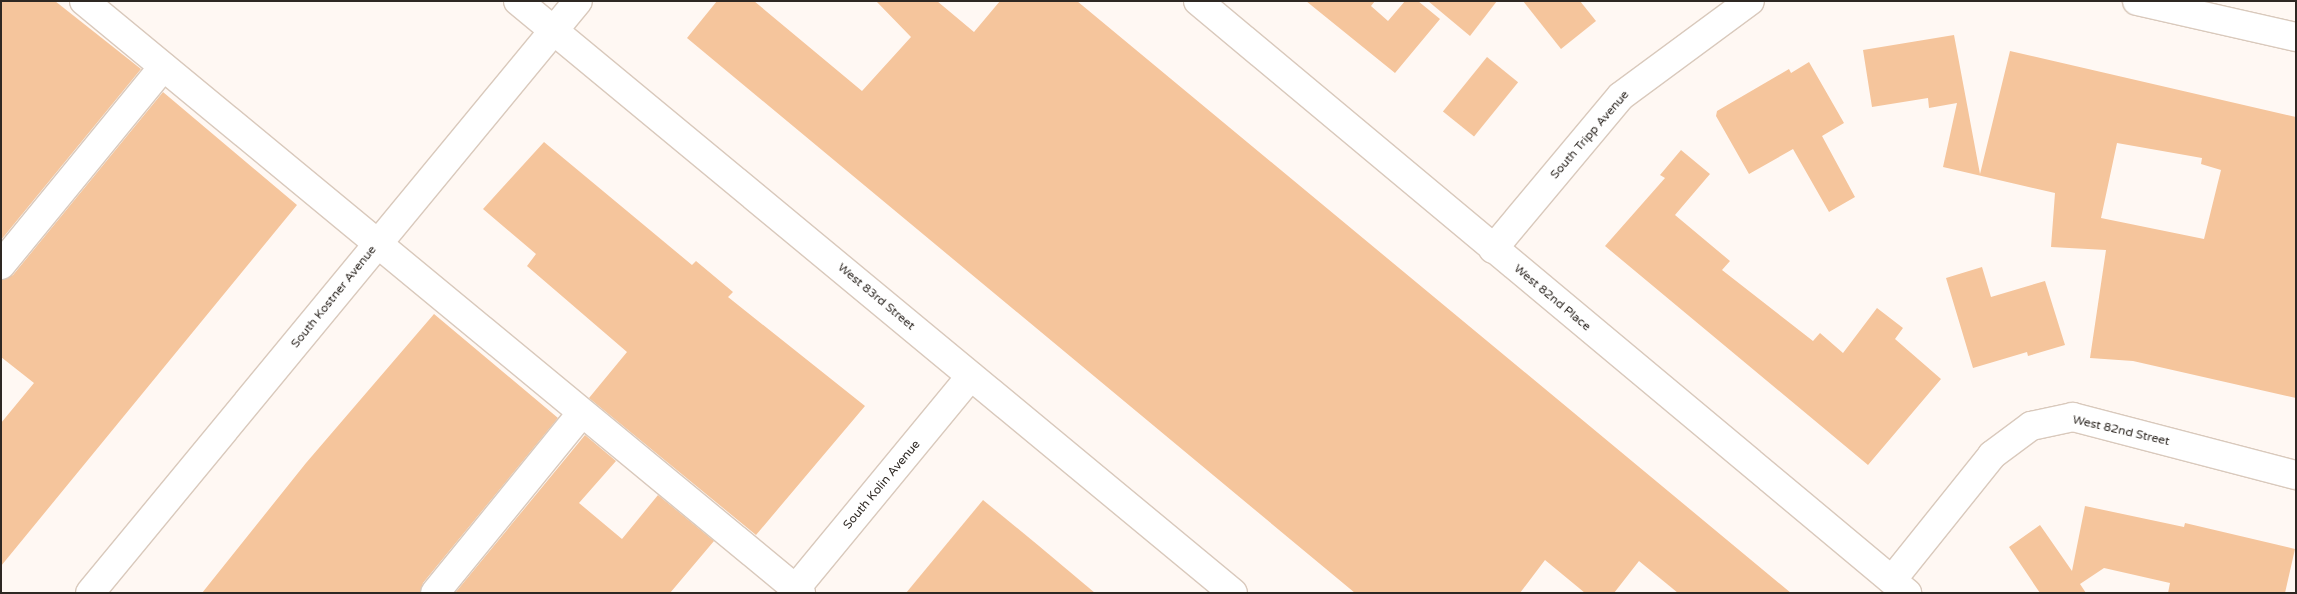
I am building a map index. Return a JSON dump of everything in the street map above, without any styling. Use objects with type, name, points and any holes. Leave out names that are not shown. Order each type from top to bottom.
[{"type":"street","points":[[84,1],[796,591]]},
{"type":"street","name":"West 83rd Street","points":[[518,1],[1233,593]]},
{"type":"street","name":"South Kostner Avenue","points":[[90,593],[578,1]]},
{"type":"street","name":"West 82nd Place","points":[[1198,1],[1899,586]]},
{"type":"street","name":"South Tripp Avenue","points":[[1493,249],[1621,96],[1750,1]]},
{"type":"street","points":[[2137,1],[2296,37]]},
{"type":"street","points":[[1,265],[163,67]]},
{"type":"street","name":"South Kolin Avenue","points":[[796,591],[971,376]]},
{"type":"street","points":[[435,593],[582,412]]},
{"type":"street","name":"West 82nd Street","points":[[1899,586],[1992,455],[2031,426],[2072,418],[2296,476]]},
{"type":"building","points":[[1,1],[55,1],[141,69],[1,240]]},
{"type":"building","points":[[717,1],[754,1],[862,91],[911,37],[876,1],[937,1],[974,32],[1000,1],[1077,1],[1791,593],[1678,593],[1639,561],[1614,593],[1585,593],[1545,560],[1520,593],[1355,593],[687,38]]},
{"type":"building","points":[[1306,1],[1375,1],[1371,6],[1388,21],[1405,1],[1418,1],[1440,19],[1395,73]]},
{"type":"building","points":[[1428,1],[1497,1],[1470,36]]},
{"type":"building","points":[[1523,1],[1580,1],[1596,21],[1561,49]]},
{"type":"building","points":[[1954,35],[1980,174],[2010,51],[2296,117],[2296,398],[2133,361],[2090,358],[2106,250],[2051,247],[2055,193],[1943,167],[1957,103],[1929,108],[1928,98],[1872,107],[1863,50]],"holes":[[[2117,143],[2202,158],[2201,164],[2221,170],[2204,239],[2101,218]]]},
{"type":"building","points":[[1487,57],[1518,82],[1474,137],[1443,111]]},
{"type":"building","points":[[1809,62],[1844,123],[1822,136],[1855,197],[1829,212],[1793,149],[1749,174],[1716,116],[1717,111],[1789,69],[1791,73]]},
{"type":"building","points":[[163,92],[297,205],[1,566],[1,423],[34,383],[1,357],[1,280],[13,275]]},
{"type":"building","points":[[544,142],[692,265],[696,261],[733,292],[728,297],[865,406],[756,535],[589,398],[627,352],[527,266],[536,254],[483,209]]},
{"type":"building","points":[[1681,150],[1710,174],[1675,215],[1730,261],[1722,270],[1813,341],[1820,333],[1843,353],[1877,308],[1903,328],[1895,339],[1941,379],[1868,465],[1605,246],[1665,178],[1660,175]]},
{"type":"building","points":[[1982,267],[1991,297],[2045,281],[2065,345],[2028,356],[2027,352],[1973,368],[1946,278]]},
{"type":"building","points":[[434,314],[558,418],[423,583],[420,593],[202,593],[306,463]]},
{"type":"building","points":[[585,435],[616,461],[579,503],[622,539],[658,495],[714,541],[670,593],[455,593]]},
{"type":"building","points":[[983,500],[1039,546],[1095,593],[906,593]]},
{"type":"building","points":[[2085,506],[2184,527],[2185,523],[2295,549],[2285,593],[2168,593],[2170,583],[2104,568],[2080,584],[2086,593],[2040,593],[2009,547],[2040,525],[2072,571]]}]
